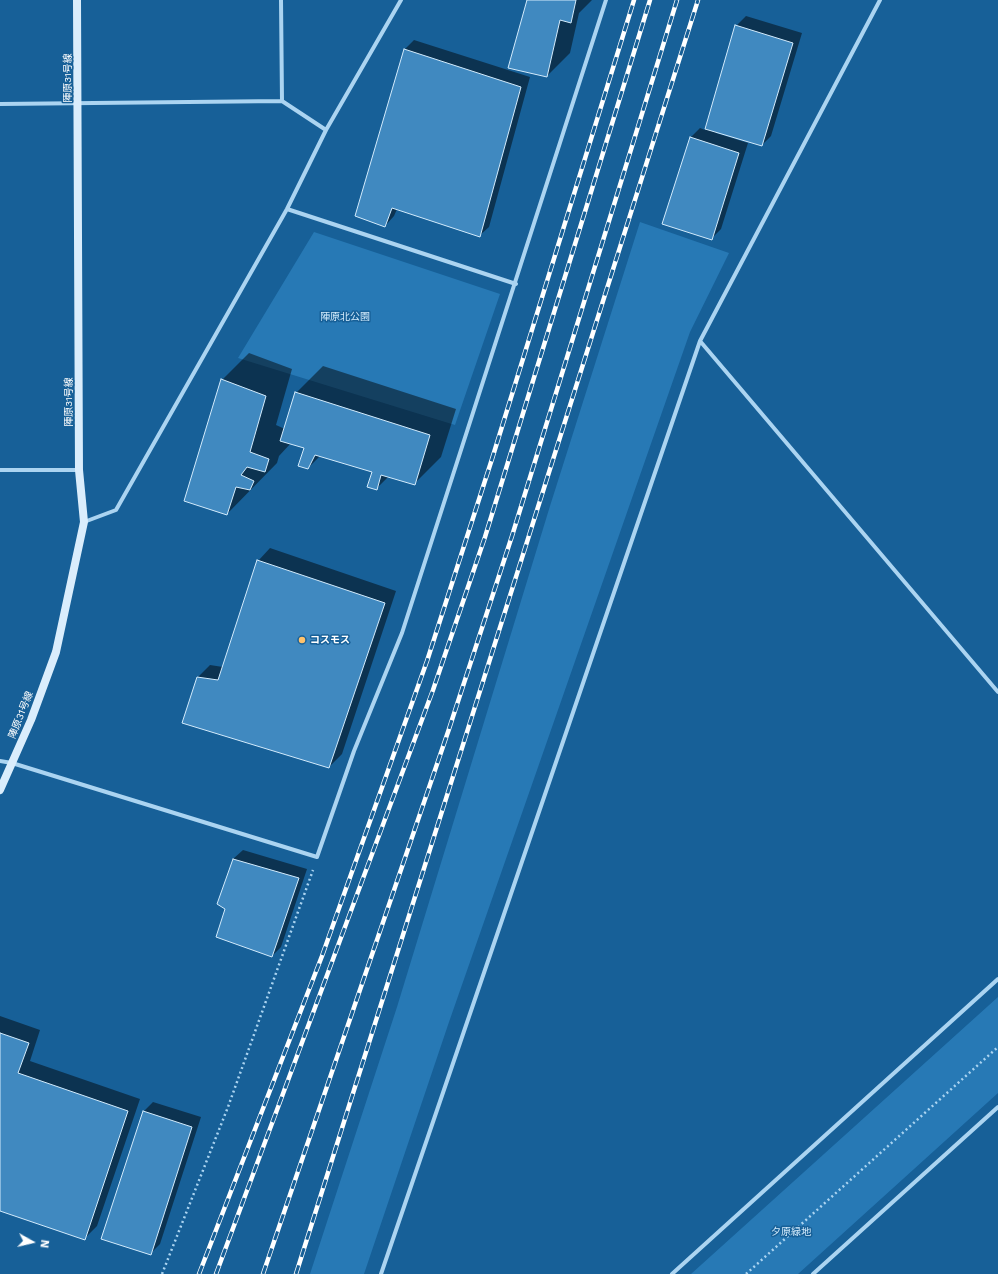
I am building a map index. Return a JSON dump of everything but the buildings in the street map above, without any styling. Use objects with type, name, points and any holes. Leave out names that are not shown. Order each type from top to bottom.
[{"type":"street","name":"陣原31号線","points":[[0,790],[56,652],[84,522],[80,470],[77,0]]},
{"type":"street","points":[[281,0],[282,101]]},
{"type":"street","points":[[84,522],[116,510],[287,209],[326,130],[401,0]]},
{"type":"street","points":[[0,761],[12,763],[317,857],[354,751],[402,633],[516,284],[606,0]]},
{"type":"street","points":[[381,1274],[700,341],[880,0]]},
{"type":"street","points":[[0,104],[282,101],[326,130]]},
{"type":"street","points":[[287,209],[516,284]]},
{"type":"street","points":[[700,341],[998,692]]},
{"type":"street","points":[[0,470],[80,470]]},
{"type":"street","points":[[672,1274],[998,979]]},
{"type":"street","points":[[813,1274],[998,1106]]},
{"type":"path","points":[[162,1274],[228,1107],[317,857]]},
{"type":"path","points":[[746,1274],[998,1047]]},
{"type":"green space","points":[[640,222],[729,253],[690,332],[449,1022],[364,1274],[310,1274],[397,1007],[550,506]]},
{"type":"green space","name":"陣原北公園","points":[[314,232],[500,294],[455,425],[238,358]]},
{"type":"green space","name":"夕原緑地","points":[[998,997],[998,1093],[798,1274],[691,1274]]},
{"type":"railway","points":[[199,1274],[322,956],[427,661],[492,459],[634,0]]},
{"type":"railway","points":[[216,1274],[433,690],[485,537],[650,0]]},
{"type":"railway","points":[[263,1274],[449,729],[512,536],[677,0]]},
{"type":"railway","points":[[296,1274],[698,0]]},
{"type":"place","name":"コスモス","points":[[302,640]]}]
